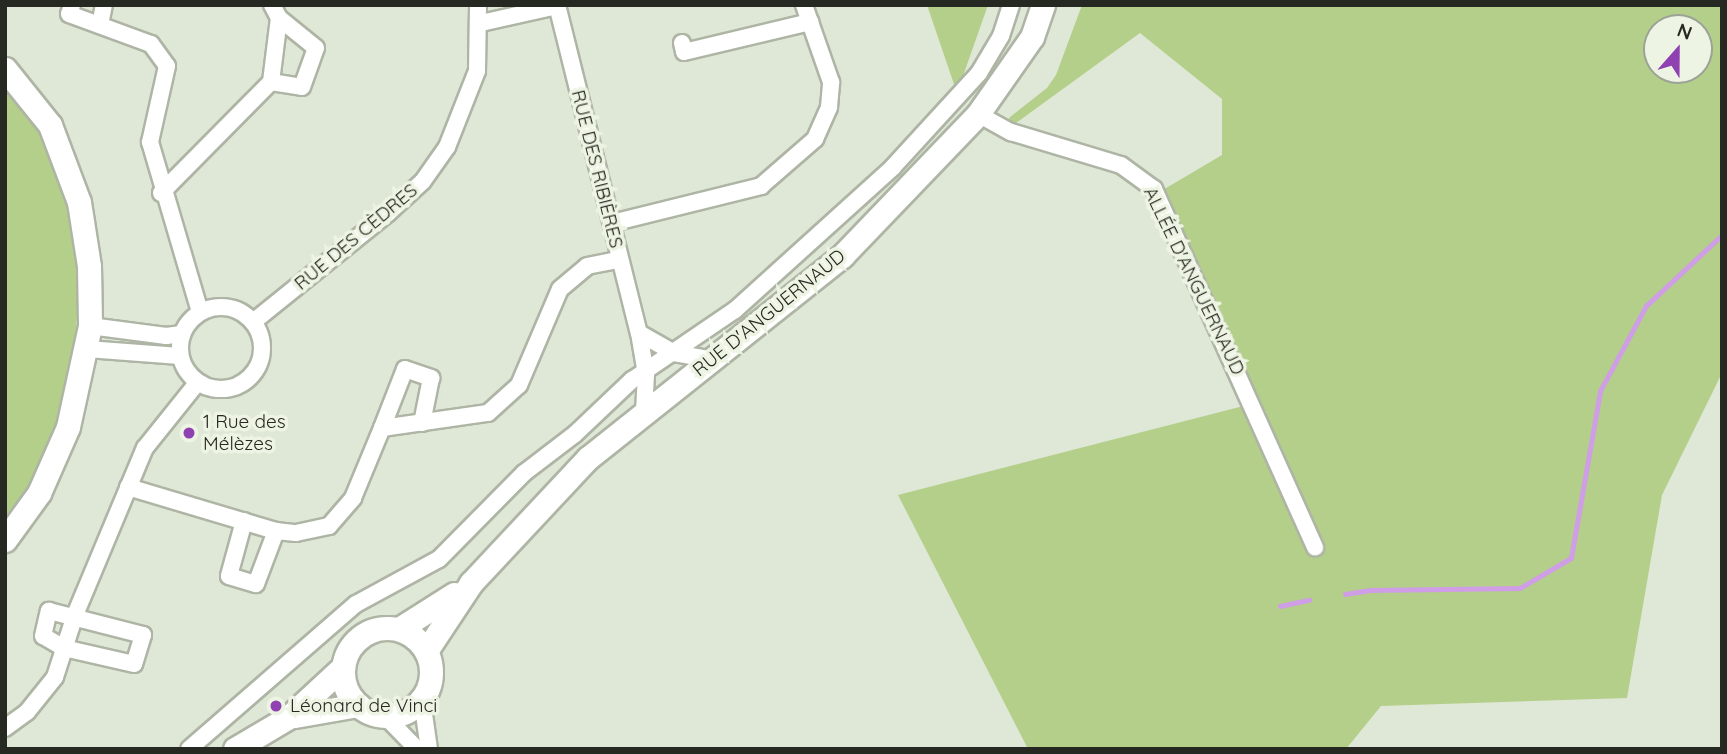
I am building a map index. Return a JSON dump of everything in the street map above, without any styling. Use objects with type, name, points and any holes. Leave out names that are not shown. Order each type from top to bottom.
[{"type":"main road","name":"RUE D'ANGUERNAUD","points":[[426,651],[438,626],[471,583],[588,458],[842,256],[978,114],[1032,37],[1040,10]]},
{"type":"main road","points":[[5,69],[50,125],[79,202],[89,265],[90,326],[68,427],[39,493],[5,540]]},
{"type":"main road","name":"RUE D'ANGUERNAUD","points":[[235,749],[289,717],[343,667],[350,647],[360,637],[385,627],[399,629],[471,583]]},
{"type":"main road","points":[[343,667],[345,687],[358,705],[385,716],[405,713],[422,699],[431,679],[426,651],[399,629]]},
{"type":"main road","name":"RUE D'ANGUERNAUD","points":[[289,717],[358,705]]},
{"type":"street","points":[[72,5],[69,14],[151,44],[167,66],[150,142],[161,193],[201,312]]},
{"type":"street","points":[[100,25],[104,5]]},
{"type":"street","name":"RUE DES CÈDRES","points":[[253,322],[423,181],[447,147],[477,71],[481,23],[478,5]]},
{"type":"street","points":[[612,223],[761,186],[815,139],[829,107],[831,82],[804,5]]},
{"type":"street","points":[[190,749],[356,604],[439,559],[524,473],[575,434],[632,380],[735,310],[892,168],[979,73],[1001,36],[1011,5]]},
{"type":"street","points":[[481,23],[557,6]]},
{"type":"street","name":"RUE DES RIBIÈRES","points":[[557,6],[639,332],[646,373],[644,411]]},
{"type":"street","points":[[161,193],[271,82],[276,12]]},
{"type":"street","points":[[271,82],[302,87],[316,48],[276,12]]},
{"type":"street","points":[[682,43],[684,52],[810,22]]},
{"type":"street","name":"ALLÉE D'ANGUERNAUD","points":[[978,114],[1011,132],[1121,165],[1154,189],[1315,548]]},
{"type":"street","points":[[382,428],[488,413],[519,385],[560,289],[587,267],[619,260]]},
{"type":"street","points":[[229,307],[253,322],[262,346],[256,371],[235,387],[209,388],[197,383],[180,356],[182,334],[201,312],[229,307]]},
{"type":"street","points":[[90,326],[166,337],[182,334]]},
{"type":"street","points":[[639,332],[674,353],[713,360]]},
{"type":"street","points":[[87,349],[180,356]]},
{"type":"street","points":[[128,487],[276,531],[296,533],[329,526],[353,498],[405,369],[430,378],[422,423]]},
{"type":"street","points":[[5,728],[27,712],[55,677],[75,615],[145,448],[197,383]]},
{"type":"street","points":[[244,521],[229,576],[256,584],[276,531]]},
{"type":"street","points":[[49,611],[75,615],[143,635],[134,663],[64,648],[43,636],[49,611]]},
{"type":"street","points":[[422,699],[429,749]]},
{"type":"street","points":[[385,716],[417,749]]},
{"type":"green space","points":[[927,5],[988,5],[957,93]]},
{"type":"green space","points":[[1082,5],[1722,5],[1722,373],[1662,495],[1627,698],[1381,706],[1346,749],[1028,749],[898,495],[1255,403],[1151,197],[1222,155],[1222,99],[1140,33],[1001,134],[1010,117],[1047,88],[1056,75]]},
{"type":"green space","points":[[5,81],[40,123],[66,186],[80,263],[73,385],[41,470],[5,526]]},
{"type":"waterway","points":[[1345,594],[1370,590],[1520,588],[1571,558],[1600,391],[1646,306],[1722,235]]},
{"type":"waterway","points":[[1280,606],[1309,600]]},
{"type":"place","name":"1 Rue des Mélèzes","points":[[189,433]]},
{"type":"place","name":"Léonard de Vinci","points":[[276,706]]}]
